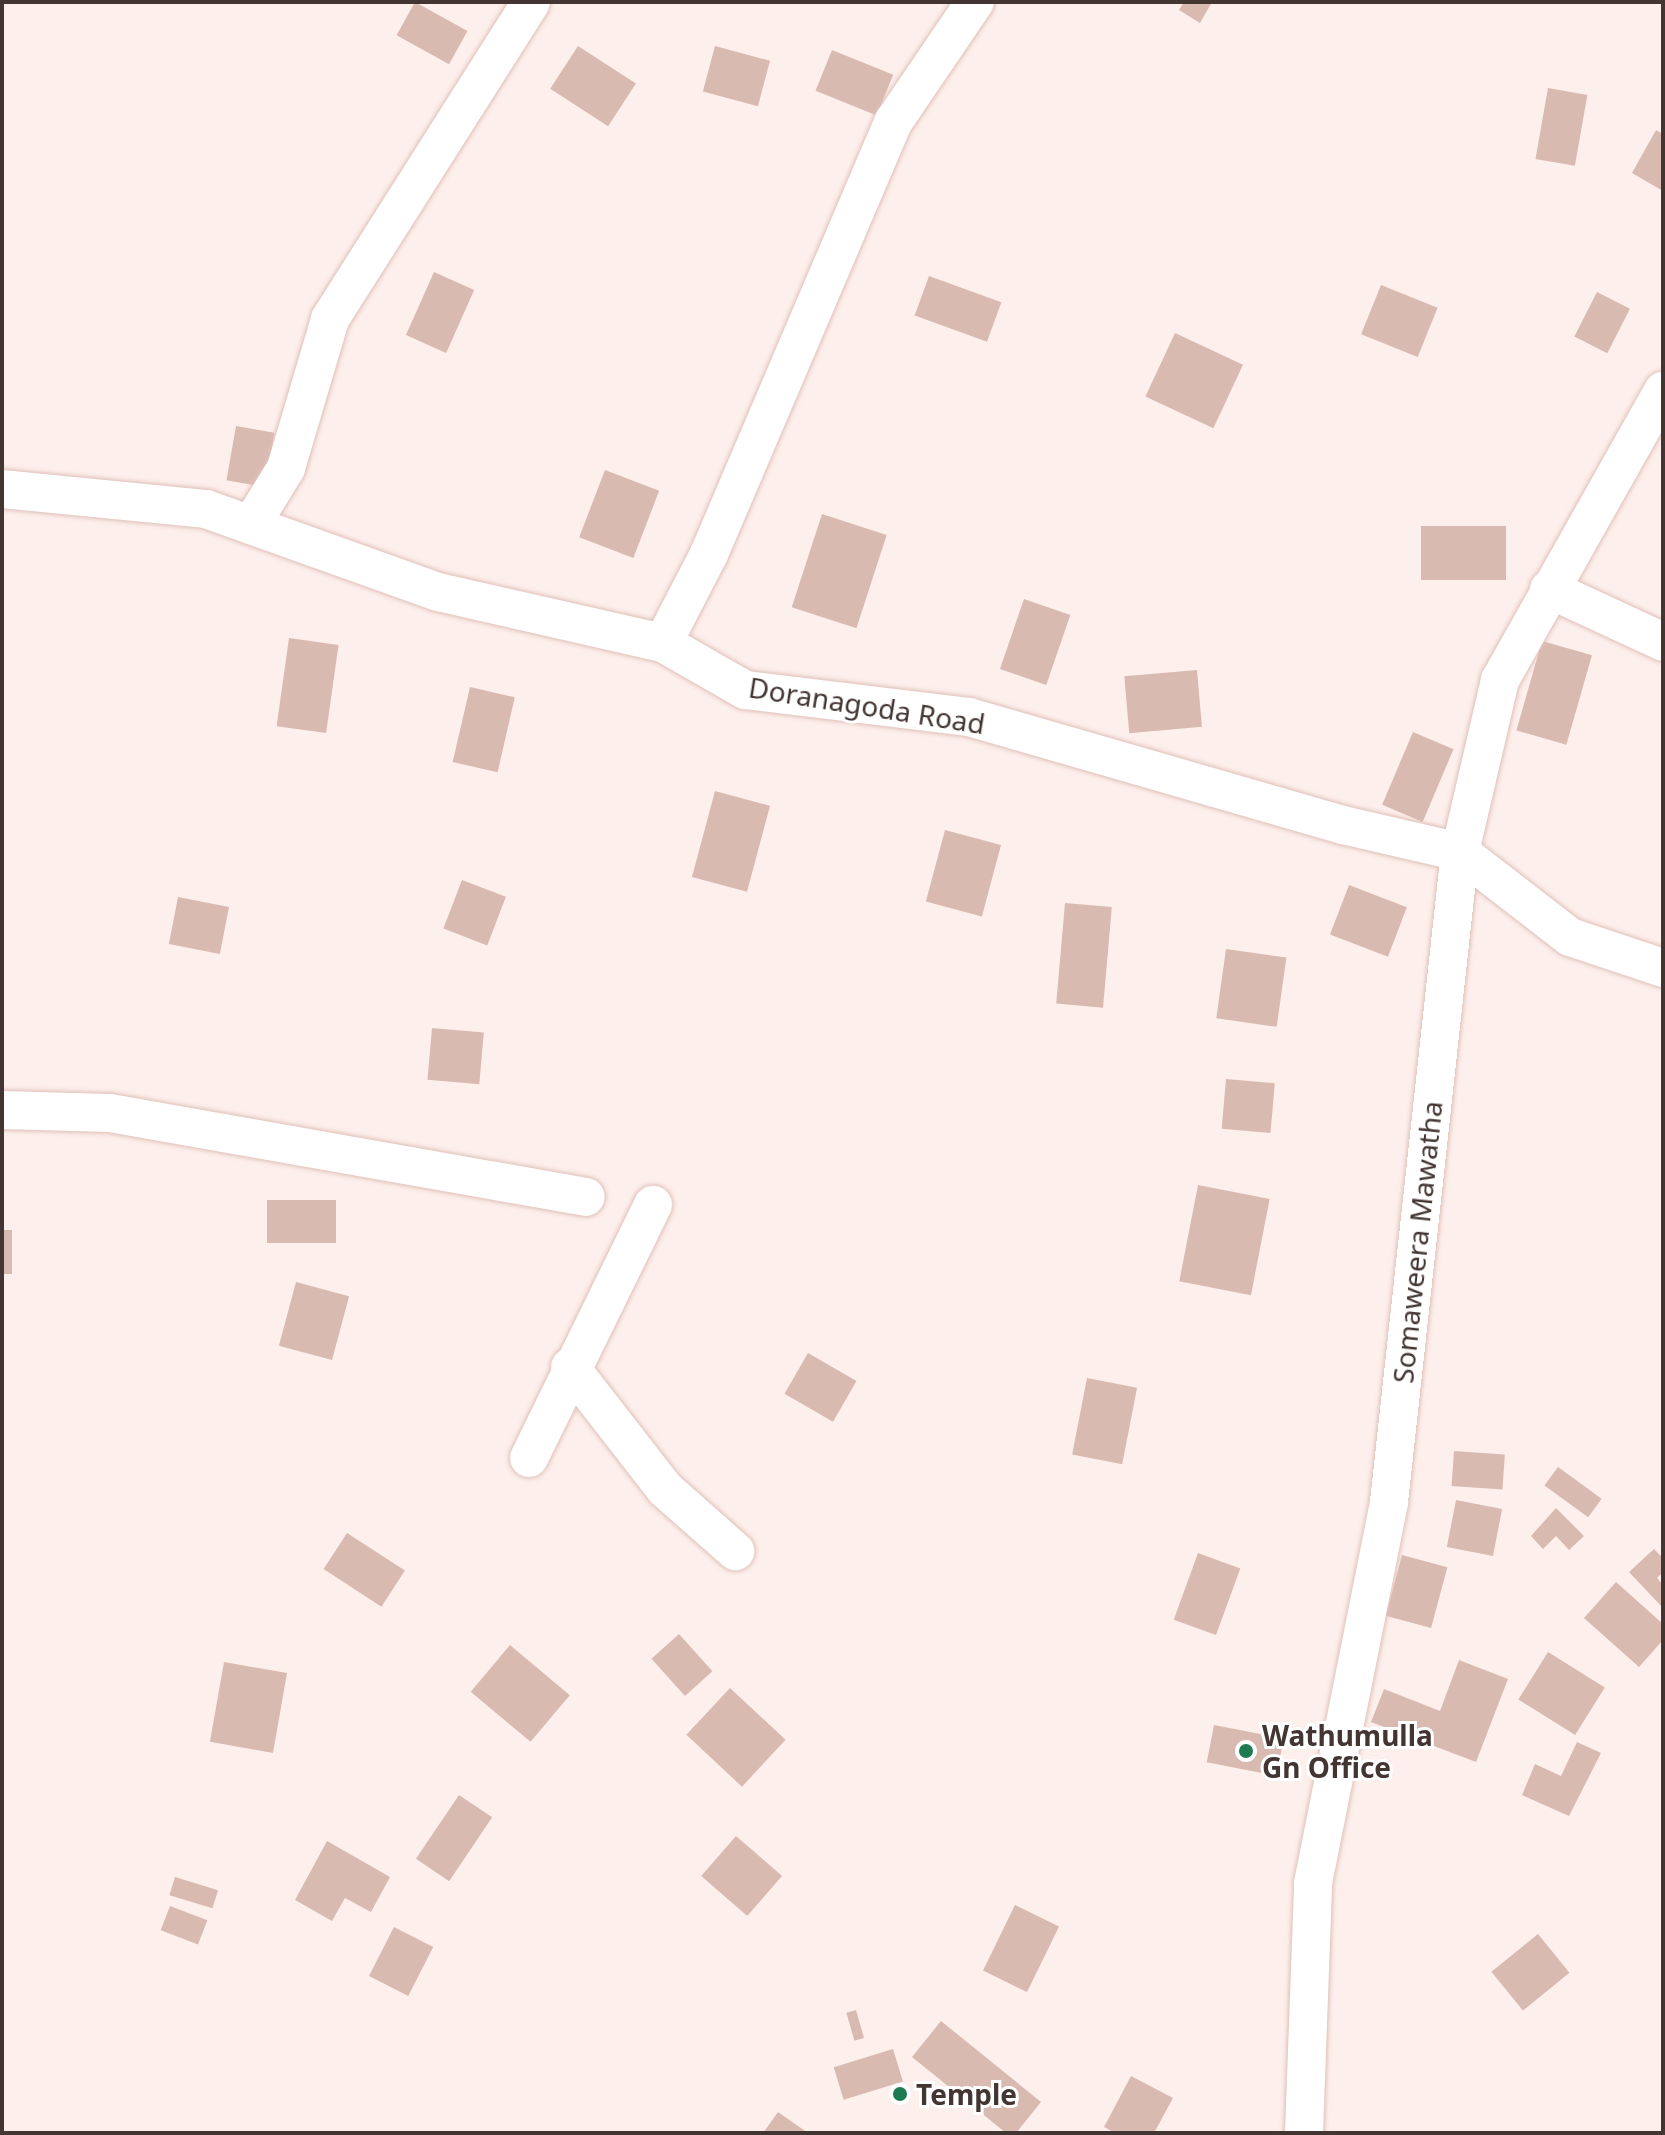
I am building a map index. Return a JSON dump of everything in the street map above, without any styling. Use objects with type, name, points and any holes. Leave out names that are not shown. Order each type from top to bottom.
[{"type":"street","points":[[251,525],[286,468],[330,319],[531,2]]},
{"type":"street","points":[[663,643],[709,554],[894,121],[975,2]]},
{"type":"street","name":"Somaweera Mawatha","points":[[1304,2133],[1313,1883],[1389,1502],[1460,852],[1500,680],[1663,391]]},
{"type":"street","name":"Doranagoda Road","points":[[2,489],[206,509],[438,592],[663,643],[745,690],[969,717],[1343,825],[1460,852]]},
{"type":"street","points":[[1549,589],[1663,642]]},
{"type":"street","points":[[1460,852],[1570,937],[1663,968]]},
{"type":"street","points":[[2,1110],[110,1113],[586,1197]]},
{"type":"street","points":[[529,1458],[570,1367],[653,1205]]},
{"type":"street","points":[[570,1367],[665,1489],[735,1551]]},
{"type":"building","points":[[415,2],[467,31],[449,64],[397,35]]},
{"type":"building","points":[[1184,2],[1212,2],[1200,23],[1179,10]]},
{"type":"building","points":[[578,46],[636,84],[608,126],[550,89]]},
{"type":"building","points":[[715,46],[770,61],[758,106],[703,91]]},
{"type":"building","points":[[832,50],[893,75],[877,116],[816,91]]},
{"type":"building","points":[[1548,88],[1587,95],[1575,166],[1535,159]]},
{"type":"building","points":[[1656,130],[1663,134],[1663,191],[1632,173]]},
{"type":"building","points":[[434,272],[474,290],[446,353],[406,335]]},
{"type":"building","points":[[929,276],[1001,302],[987,342],[915,315]]},
{"type":"building","points":[[1381,285],[1438,308],[1418,357],[1361,334]]},
{"type":"building","points":[[1597,292],[1630,309],[1607,353],[1574,337]]},
{"type":"building","points":[[1175,333],[1243,365],[1213,428],[1145,396]]},
{"type":"building","points":[[236,426],[274,433],[265,487],[226,480]]},
{"type":"building","points":[[605,470],[659,491],[633,558],[579,537]]},
{"type":"building","points":[[822,514],[887,535],[856,628],[792,607]]},
{"type":"building","points":[[1421,526],[1506,526],[1506,580],[1421,580]]},
{"type":"building","points":[[1024,599],[1070,615],[1046,685],[1000,669]]},
{"type":"building","points":[[289,638],[339,645],[326,733],[277,726]]},
{"type":"building","points":[[1542,641],[1592,655],[1566,745],[1516,730]]},
{"type":"building","points":[[1197,670],[1202,727],[1129,733],[1124,676]]},
{"type":"building","points":[[470,687],[515,697],[497,772],[453,762]]},
{"type":"building","points":[[1413,732],[1454,749],[1423,822],[1382,805]]},
{"type":"building","points":[[715,791],[770,806],[747,892],[692,877]]},
{"type":"building","points":[[945,830],[1001,845],[982,916],[926,901]]},
{"type":"building","points":[[462,880],[506,897],[487,945],[443,929]]},
{"type":"building","points":[[1349,885],[1407,907],[1388,957],[1330,934]]},
{"type":"building","points":[[178,897],[229,907],[220,954],[169,944]]},
{"type":"building","points":[[1065,903],[1112,907],[1103,1008],[1056,1004]]},
{"type":"building","points":[[1226,949],[1286,957],[1277,1027],[1216,1018]]},
{"type":"building","points":[[432,1028],[484,1033],[479,1084],[427,1080]]},
{"type":"building","points":[[1226,1079],[1275,1083],[1270,1133],[1222,1129]]},
{"type":"building","points":[[1198,1185],[1270,1199],[1251,1295],[1179,1281]]},
{"type":"building","points":[[267,1200],[336,1200],[336,1243],[267,1243]]},
{"type":"building","points":[[2,1230],[12,1230],[12,1274],[2,1274]]},
{"type":"building","points":[[296,1282],[349,1296],[332,1360],[279,1346]]},
{"type":"building","points":[[808,1353],[856,1381],[833,1422],[784,1394]]},
{"type":"building","points":[[1087,1378],[1137,1388],[1122,1464],[1072,1455]]},
{"type":"building","points":[[1454,1451],[1505,1455],[1502,1489],[1452,1486]]},
{"type":"building","points":[[1558,1467],[1602,1499],[1588,1517],[1544,1486]]},
{"type":"building","points":[[1456,1500],[1502,1509],[1493,1556],[1447,1547]]},
{"type":"building","points":[[1556,1508],[1584,1536],[1569,1550],[1556,1536],[1543,1549],[1531,1536]]},
{"type":"building","points":[[347,1533],[405,1571],[381,1607],[324,1569]]},
{"type":"building","points":[[1654,1549],[1663,1558],[1663,1572],[1657,1578],[1663,1585],[1663,1608],[1629,1572]]},
{"type":"building","points":[[1198,1553],[1240,1568],[1216,1635],[1174,1620]]},
{"type":"building","points":[[1402,1555],[1447,1567],[1431,1628],[1386,1616]]},
{"type":"building","points":[[1616,1582],[1663,1624],[1663,1640],[1639,1667],[1584,1618]]},
{"type":"building","points":[[679,1634],[712,1671],[685,1696],[652,1659]]},
{"type":"building","points":[[510,1645],[570,1695],[531,1742],[471,1692]]},
{"type":"building","points":[[1548,1652],[1605,1688],[1575,1735],[1518,1699]]},
{"type":"building","points":[[1459,1660],[1508,1679],[1476,1762],[1371,1722],[1384,1689],[1440,1711]]},
{"type":"building","points":[[224,1662],[287,1673],[273,1753],[210,1742]]},
{"type":"building","points":[[730,1688],[786,1740],[742,1787],[686,1735]]},
{"type":"building","name":"Wathumulla Gn Office","points":[[1214,1725],[1284,1739],[1276,1776],[1207,1762]]},
{"type":"building","points":[[1577,1742],[1601,1753],[1569,1816],[1522,1795],[1535,1764],[1561,1776]]},
{"type":"building","points":[[459,1795],[492,1817],[449,1881],[416,1859]]},
{"type":"building","points":[[736,1836],[782,1876],[747,1916],[701,1876]]},
{"type":"building","points":[[327,1841],[390,1877],[371,1912],[345,1898],[332,1921],[295,1900]]},
{"type":"building","points":[[175,1877],[218,1890],[212,1908],[169,1895]]},
{"type":"building","points":[[1015,1905],[1059,1926],[1027,1992],[983,1971]]},
{"type":"building","points":[[170,1906],[207,1920],[198,1945],[161,1930]]},
{"type":"building","points":[[394,1927],[433,1947],[408,1996],[369,1976]]},
{"type":"building","points":[[1538,1934],[1569,1973],[1523,2011],[1491,1972]]},
{"type":"building","points":[[856,2010],[864,2038],[854,2041],[846,2013]]},
{"type":"building","points":[[941,2021],[1041,2102],[1016,2133],[1006,2133],[912,2057]]},
{"type":"building","points":[[893,2049],[903,2082],[844,2100],[834,2067]]},
{"type":"building","points":[[1131,2076],[1173,2098],[1154,2133],[1115,2133],[1104,2127]]},
{"type":"building","points":[[778,2112],[808,2133],[763,2133]]},
{"type":"place","name":"Wathumulla Gn Office","points":[[1246,1751]]},
{"type":"place","name":"Temple","points":[[900,2094]]}]
